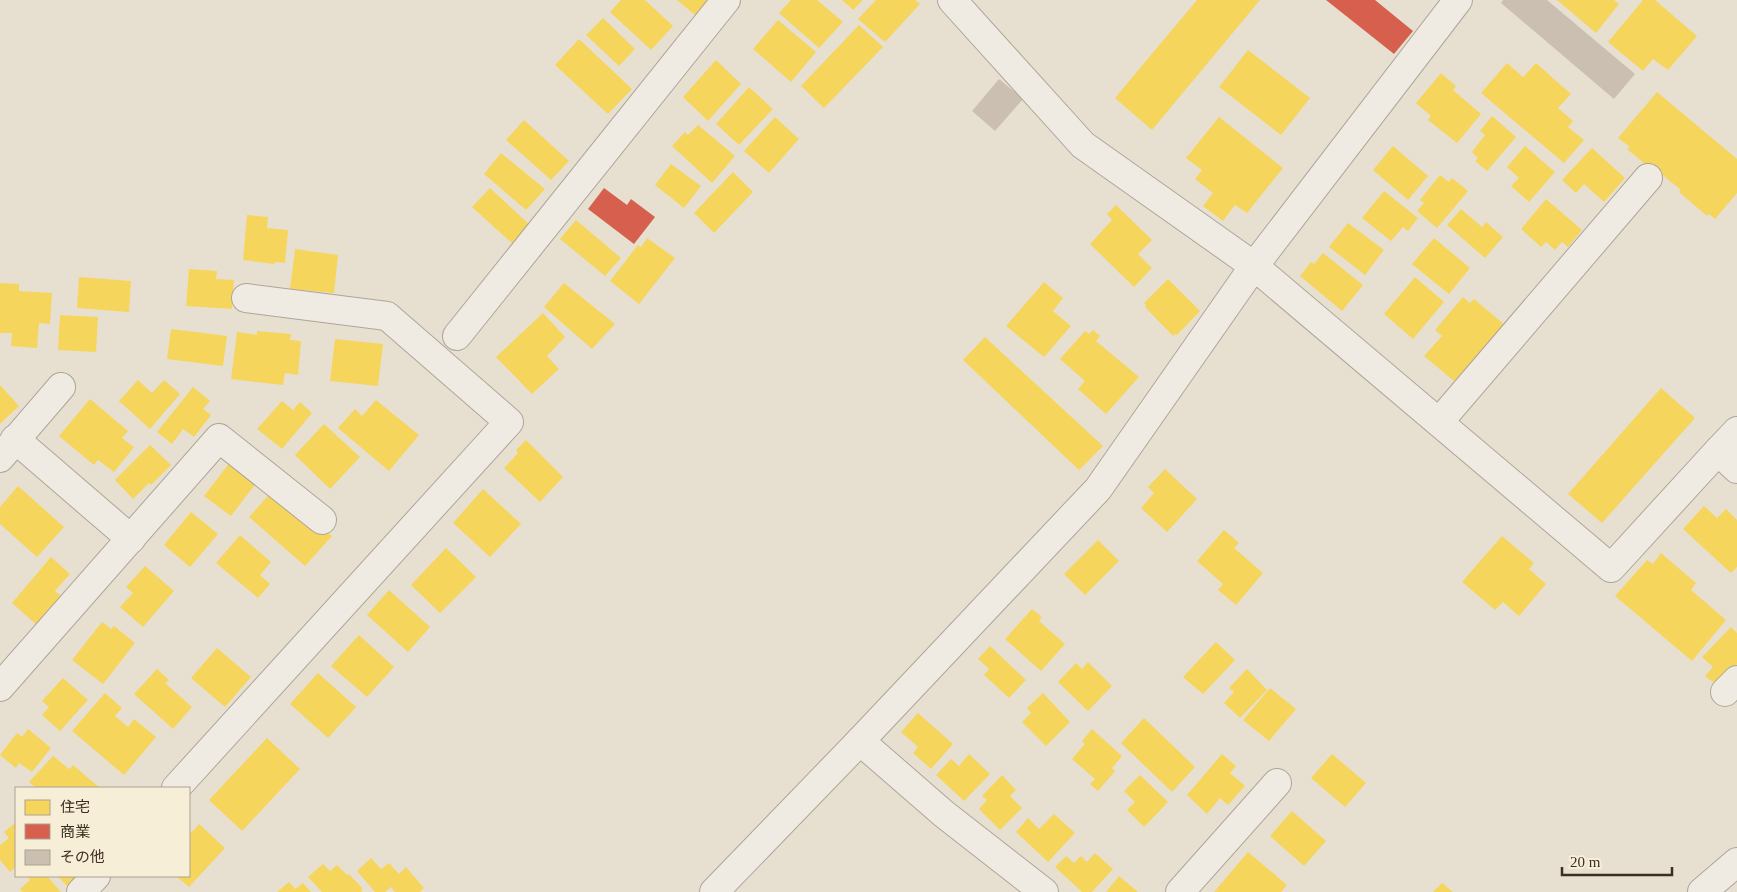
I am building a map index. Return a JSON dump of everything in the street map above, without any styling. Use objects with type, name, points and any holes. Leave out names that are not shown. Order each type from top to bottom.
[{"type":"street","points":[[457,336],[726,0]]},
{"type":"street","points":[[952,0],[1083,146],[1254,266],[1611,568],[1728,460],[1737,431]]},
{"type":"street","points":[[714,892],[860,742],[1098,489],[1254,266],[1458,0]]},
{"type":"street","points":[[1439,422],[1648,178]]},
{"type":"street","points":[[177,787],[509,422],[387,316],[246,298]]},
{"type":"street","points":[[61,387],[8,449],[131,539]]},
{"type":"street","points":[[0,688],[219,438],[322,520]]},
{"type":"street","points":[[860,742],[944,814],[1044,892]]},
{"type":"street","points":[[1180,892],[1278,783]]},
{"type":"street","points":[[1702,892],[1737,862]]},
{"type":"street","points":[[81,892],[95,877]]},
{"type":"building: 住宅","points":[[621,0],[645,0],[673,26],[651,50],[610,12]]},
{"type":"building: 住宅","points":[[677,0],[711,0],[700,19]]},
{"type":"building: 住宅","points":[[791,0],[817,0],[843,22],[819,48],[779,13]]},
{"type":"building: 住宅","points":[[842,0],[863,0],[853,10]]},
{"type":"building: 住宅","points":[[876,0],[915,0],[920,4],[885,42],[858,19]]},
{"type":"building: 住宅","points":[[1197,0],[1260,0],[1152,130],[1115,98]]},
{"type":"building: 住宅","points":[[1557,0],[1614,0],[1619,4],[1596,33]]},
{"type":"building: 住宅","points":[[1643,0],[1655,0],[1697,36],[1668,70],[1653,59],[1643,71],[1608,42]]},
{"type":"building: 住宅","points":[[603,18],[635,49],[619,66],[586,35]]},
{"type":"building: 住宅","points":[[778,20],[816,52],[791,82],[753,49]]},
{"type":"building: 住宅","points":[[859,25],[883,47],[824,108],[801,86]]},
{"type":"building: 住宅","points":[[579,39],[632,89],[608,114],[555,65]]},
{"type":"building: 住宅","points":[[1248,50],[1310,98],[1281,135],[1219,87]]},
{"type":"building: 住宅","points":[[716,60],[741,84],[708,121],[683,97]]},
{"type":"building: 住宅","points":[[1507,63],[1523,77],[1536,63],[1571,94],[1558,108],[1573,121],[1568,127],[1584,140],[1564,163],[1481,93]]},
{"type":"building: 住宅","points":[[1441,73],[1456,86],[1453,90],[1481,114],[1457,143],[1428,120],[1431,116],[1416,103]]},
{"type":"building: 住宅","points":[[749,87],[773,109],[739,145],[716,124]]},
{"type":"building: 住宅","points":[[1657,92],[1737,159],[1737,193],[1715,219],[1709,214],[1707,216],[1679,192],[1681,190],[1659,172],[1657,174],[1627,149],[1630,147],[1618,138]]},
{"type":"building: 住宅","points":[[1492,116],[1516,137],[1487,171],[1475,161],[1478,158],[1472,152],[1485,135],[1480,131]]},
{"type":"building: 住宅","points":[[775,117],[799,139],[769,173],[744,151]]},
{"type":"building: 住宅","points":[[1219,117],[1283,168],[1247,213],[1235,205],[1223,221],[1203,206],[1213,193],[1195,179],[1202,170],[1186,158]]},
{"type":"building: 住宅","points":[[524,120],[569,161],[551,180],[506,140]]},
{"type":"building: 住宅","points":[[698,125],[735,156],[712,183],[672,146],[685,132],[688,135]]},
{"type":"building: 住宅","points":[[1393,146],[1428,176],[1408,200],[1373,170]]},
{"type":"building: 住宅","points":[[1525,146],[1555,172],[1529,202],[1511,186],[1519,178],[1507,167]]},
{"type":"building: 住宅","points":[[1592,148],[1625,178],[1604,202],[1584,184],[1576,193],[1562,180]]},
{"type":"building: 住宅","points":[[501,153],[545,189],[526,210],[484,174]]},
{"type":"building: 住宅","points":[[671,164],[701,186],[684,208],[655,185]]},
{"type":"building: 住宅","points":[[733,172],[753,192],[714,233],[694,213]]},
{"type":"building: 住宅","points":[[1440,175],[1449,182],[1452,178],[1468,191],[1437,228],[1417,211],[1424,203],[1420,200]]},
{"type":"building: 住宅","points":[[490,188],[531,226],[514,245],[472,207]]},
{"type":"building: 住宅","points":[[1384,191],[1418,218],[1408,231],[1403,227],[1391,241],[1362,218]]},
{"type":"building: 住宅","points":[[1546,199],[1582,230],[1568,247],[1562,242],[1555,250],[1546,242],[1541,247],[1521,229]]},
{"type":"building: 住宅","points":[[1116,205],[1152,240],[1138,254],[1152,268],[1134,287],[1090,244],[1112,220],[1107,214]]},
{"type":"building: 住宅","points":[[1461,209],[1482,227],[1486,222],[1503,237],[1485,258],[1447,225]]},
{"type":"building: 住宅","points":[[247,215],[268,217],[267,228],[288,230],[285,263],[275,262],[274,264],[243,260]]},
{"type":"building: 住宅","points":[[576,220],[621,258],[605,276],[560,239]]},
{"type":"building: 住宅","points":[[1348,223],[1384,250],[1365,275],[1329,247]]},
{"type":"building: 住宅","points":[[647,238],[675,258],[639,304],[610,281],[638,245],[641,247]]},
{"type":"building: 住宅","points":[[1434,238],[1470,268],[1449,294],[1412,264]]},
{"type":"building: 住宅","points":[[295,249],[338,255],[334,293],[290,289]]},
{"type":"building: 住宅","points":[[1323,253],[1363,285],[1342,311],[1300,276],[1311,262],[1314,264]]},
{"type":"building: 住宅","points":[[189,269],[217,271],[216,279],[234,280],[232,309],[186,306]]},
{"type":"building: 住宅","points":[[79,277],[131,281],[129,312],[77,308]]},
{"type":"building: 住宅","points":[[1415,277],[1444,302],[1413,339],[1384,314]]},
{"type":"building: 住宅","points":[[1168,279],[1200,311],[1177,335],[1173,336],[1145,307],[1144,303]]},
{"type":"building: 住宅","points":[[1044,282],[1063,298],[1053,311],[1071,326],[1044,357],[1006,326]]},
{"type":"building: 住宅","points":[[0,283],[19,284],[19,291],[52,293],[50,324],[39,323],[37,348],[11,346],[12,333],[0,333]]},
{"type":"building: 住宅","points":[[564,283],[615,324],[592,349],[544,307]]},
{"type":"building: 住宅","points":[[1463,297],[1470,303],[1474,299],[1506,326],[1479,358],[1477,356],[1454,381],[1424,356],[1442,336],[1435,330]]},
{"type":"building: 住宅","points":[[543,313],[565,337],[547,356],[559,369],[532,394],[496,357]]},
{"type":"building: 住宅","points":[[60,315],[98,317],[96,352],[58,350]]},
{"type":"building: 住宅","points":[[171,329],[227,336],[223,366],[167,359]]},
{"type":"building: 住宅","points":[[1093,330],[1100,336],[1096,341],[1139,377],[1106,414],[1078,389],[1085,381],[1060,359],[1085,331],[1089,334]]},
{"type":"building: 住宅","points":[[257,331],[291,334],[290,340],[301,341],[298,375],[285,373],[283,385],[231,379],[237,332],[257,335]]},
{"type":"building: 住宅","points":[[985,337],[1103,446],[1079,470],[963,360]]},
{"type":"building: 住宅","points":[[335,339],[383,344],[378,386],[330,381]]},
{"type":"building: 住宅","points":[[138,380],[152,393],[164,380],[180,394],[150,429],[119,401]]},
{"type":"building: 住宅","points":[[0,385],[19,406],[0,424]]},
{"type":"building: 住宅","points":[[193,387],[210,401],[203,409],[211,415],[194,437],[183,429],[172,444],[157,432]]},
{"type":"building: 住宅","points":[[1661,388],[1695,418],[1602,523],[1568,494]]},
{"type":"building: 住宅","points":[[90,399],[128,431],[122,438],[134,447],[114,472],[98,460],[94,465],[59,436]]},
{"type":"building: 住宅","points":[[376,400],[419,435],[389,471],[338,428],[355,409],[362,416]]},
{"type":"building: 住宅","points":[[282,401],[293,410],[300,402],[312,413],[282,449],[257,429]]},
{"type":"building: 住宅","points":[[324,424],[360,457],[330,489],[295,455]]},
{"type":"building: 住宅","points":[[526,440],[563,477],[540,502],[504,468],[518,453],[516,450]]},
{"type":"building: 住宅","points":[[150,445],[171,465],[151,485],[149,483],[133,499],[115,480]]},
{"type":"building: 住宅","points":[[237,453],[263,474],[231,516],[204,496]]},
{"type":"building: 住宅","points":[[1165,469],[1197,499],[1167,532],[1141,508],[1154,493],[1148,487]]},
{"type":"building: 住宅","points":[[18,486],[64,527],[37,557],[0,524],[0,507]]},
{"type":"building: 住宅","points":[[276,487],[332,536],[305,566],[249,517]]},
{"type":"building: 住宅","points":[[483,489],[521,524],[490,557],[453,523]]},
{"type":"building: 住宅","points":[[1704,506],[1717,518],[1726,509],[1737,520],[1737,567],[1731,573],[1683,529]]},
{"type":"building: 住宅","points":[[191,512],[218,534],[190,567],[164,545]]},
{"type":"building: 住宅","points":[[1224,530],[1239,543],[1234,548],[1263,573],[1236,605],[1218,590],[1223,584],[1197,561]]},
{"type":"building: 住宅","points":[[240,535],[271,562],[260,575],[270,584],[258,598],[216,563]]},
{"type":"building: 住宅","points":[[1502,536],[1534,563],[1529,569],[1546,584],[1519,616],[1503,602],[1495,610],[1462,582]]},
{"type":"building: 住宅","points":[[1098,540],[1119,561],[1085,595],[1064,574]]},
{"type":"building: 住宅","points":[[446,548],[476,577],[440,613],[411,585]]},
{"type":"building: 住宅","points":[[1661,553],[1696,583],[1691,590],[1726,620],[1692,661],[1615,596],[1647,560],[1653,564]]},
{"type":"building: 住宅","points":[[51,557],[70,574],[55,591],[64,599],[39,627],[12,603]]},
{"type":"building: 住宅","points":[[145,566],[174,591],[143,627],[120,607],[133,593],[126,587]]},
{"type":"building: 住宅","points":[[389,590],[430,627],[408,652],[367,615]]},
{"type":"building: 住宅","points":[[1032,609],[1042,617],[1039,621],[1065,644],[1041,671],[1005,639]]},
{"type":"building: 住宅","points":[[102,622],[111,629],[114,626],[135,643],[103,684],[72,660]]},
{"type":"building: 住宅","points":[[1731,627],[1737,633],[1737,664],[1717,685],[1705,676],[1713,667],[1702,657]]},
{"type":"building: 住宅","points":[[359,635],[394,667],[367,697],[331,666]]},
{"type":"building: 住宅","points":[[1216,642],[1235,660],[1203,694],[1183,677]]},
{"type":"building: 住宅","points":[[990,646],[1026,680],[1009,698],[984,675],[989,669],[978,659]]},
{"type":"building: 住宅","points":[[217,648],[251,677],[225,707],[191,678]]},
{"type":"building: 住宅","points":[[1088,662],[1112,686],[1088,711],[1058,682],[1076,663],[1082,669]]},
{"type":"building: 住宅","points":[[157,669],[169,680],[165,683],[192,707],[173,729],[134,694]]},
{"type":"building: 住宅","points":[[1247,669],[1267,690],[1240,718],[1224,703],[1234,692],[1229,688]]},
{"type":"building: 住宅","points":[[318,673],[356,707],[328,738],[290,704]]},
{"type":"building: 住宅","points":[[63,678],[88,700],[60,731],[42,715],[49,707],[42,701]]},
{"type":"building: 住宅","points":[[1270,688],[1296,709],[1269,741],[1243,720]]},
{"type":"building: 住宅","points":[[105,693],[122,708],[115,716],[128,727],[134,719],[156,737],[124,775],[72,731]]},
{"type":"building: 住宅","points":[[1043,693],[1070,722],[1046,746],[1022,722],[1031,713],[1027,708]]},
{"type":"building: 住宅","points":[[918,713],[953,744],[931,769],[913,753],[918,747],[901,732]]},
{"type":"building: 住宅","points":[[1144,718],[1195,767],[1172,792],[1121,743]]},
{"type":"building: 住宅","points":[[28,729],[51,748],[32,772],[19,763],[16,768],[0,755],[17,733],[22,737]]},
{"type":"building: 住宅","points":[[1092,729],[1122,756],[1112,768],[1115,771],[1098,791],[1090,784],[1095,779],[1072,759],[1085,744],[1082,741]]},
{"type":"building: 住宅","points":[[267,738],[300,769],[242,831],[209,800]]},
{"type":"building: 住宅","points":[[969,754],[990,774],[964,801],[936,775],[951,759],[959,766]]},
{"type":"building: 住宅","points":[[1222,754],[1236,766],[1230,773],[1245,786],[1228,805],[1220,798],[1207,814],[1187,795]]},
{"type":"building: 住宅","points":[[1332,754],[1366,783],[1345,807],[1311,778]]},
{"type":"building: 住宅","points":[[53,756],[69,769],[73,765],[99,787],[35,787],[29,782]]},
{"type":"building: 住宅","points":[[1002,775],[1016,790],[1010,796],[1022,808],[1000,830],[979,809],[987,800],[982,796]]},
{"type":"building: 住宅","points":[[1140,775],[1168,802],[1144,827],[1127,810],[1135,802],[1124,791]]},
{"type":"building: 住宅","points":[[1292,811],[1326,841],[1304,866],[1270,836]]},
{"type":"building: 住宅","points":[[1054,814],[1075,833],[1048,862],[1016,832],[1028,818],[1039,829]]},
{"type":"building: 住宅","points":[[15,823],[15,868],[10,872],[0,860],[0,845],[9,838],[4,832]]},
{"type":"building: 住宅","points":[[199,824],[225,848],[189,887],[177,877],[190,877],[190,834]]},
{"type":"building: 住宅","points":[[1248,852],[1287,885],[1281,892],[1214,892]]},
{"type":"building: 住宅","points":[[1095,853],[1113,869],[1092,892],[1082,892],[1055,867],[1066,856],[1074,863],[1081,856],[1087,862]]},
{"type":"building: 住宅","points":[[371,858],[381,869],[389,863],[399,874],[406,867],[424,888],[420,892],[395,892],[391,887],[385,892],[375,892],[357,871]]},
{"type":"building: 住宅","points":[[323,864],[330,871],[337,865],[347,875],[349,874],[363,889],[361,890],[362,892],[322,892],[308,877]]},
{"type":"building: 住宅","points":[[1119,876],[1138,892],[1106,892]]},
{"type":"building: 住宅","points":[[28,877],[48,877],[61,892],[23,892],[20,889],[30,880]]},
{"type":"building: 住宅","points":[[59,877],[90,877],[72,892]]},
{"type":"building: 住宅","points":[[289,882],[295,889],[303,883],[311,892],[277,892]]},
{"type":"building: 住宅","points":[[1442,883],[1453,892],[1433,892]]},
{"type":"building: 商業","points":[[1326,0],[1375,0],[1413,31],[1394,54]]},
{"type":"building: 商業","points":[[604,188],[627,205],[631,199],[655,217],[634,244],[588,209]]},
{"type":"building: その他","points":[[1503,0],[1547,0],[1635,74],[1614,99],[1501,3]]},
{"type":"building: その他","points":[[999,79],[1023,99],[995,131],[972,111]]}]
